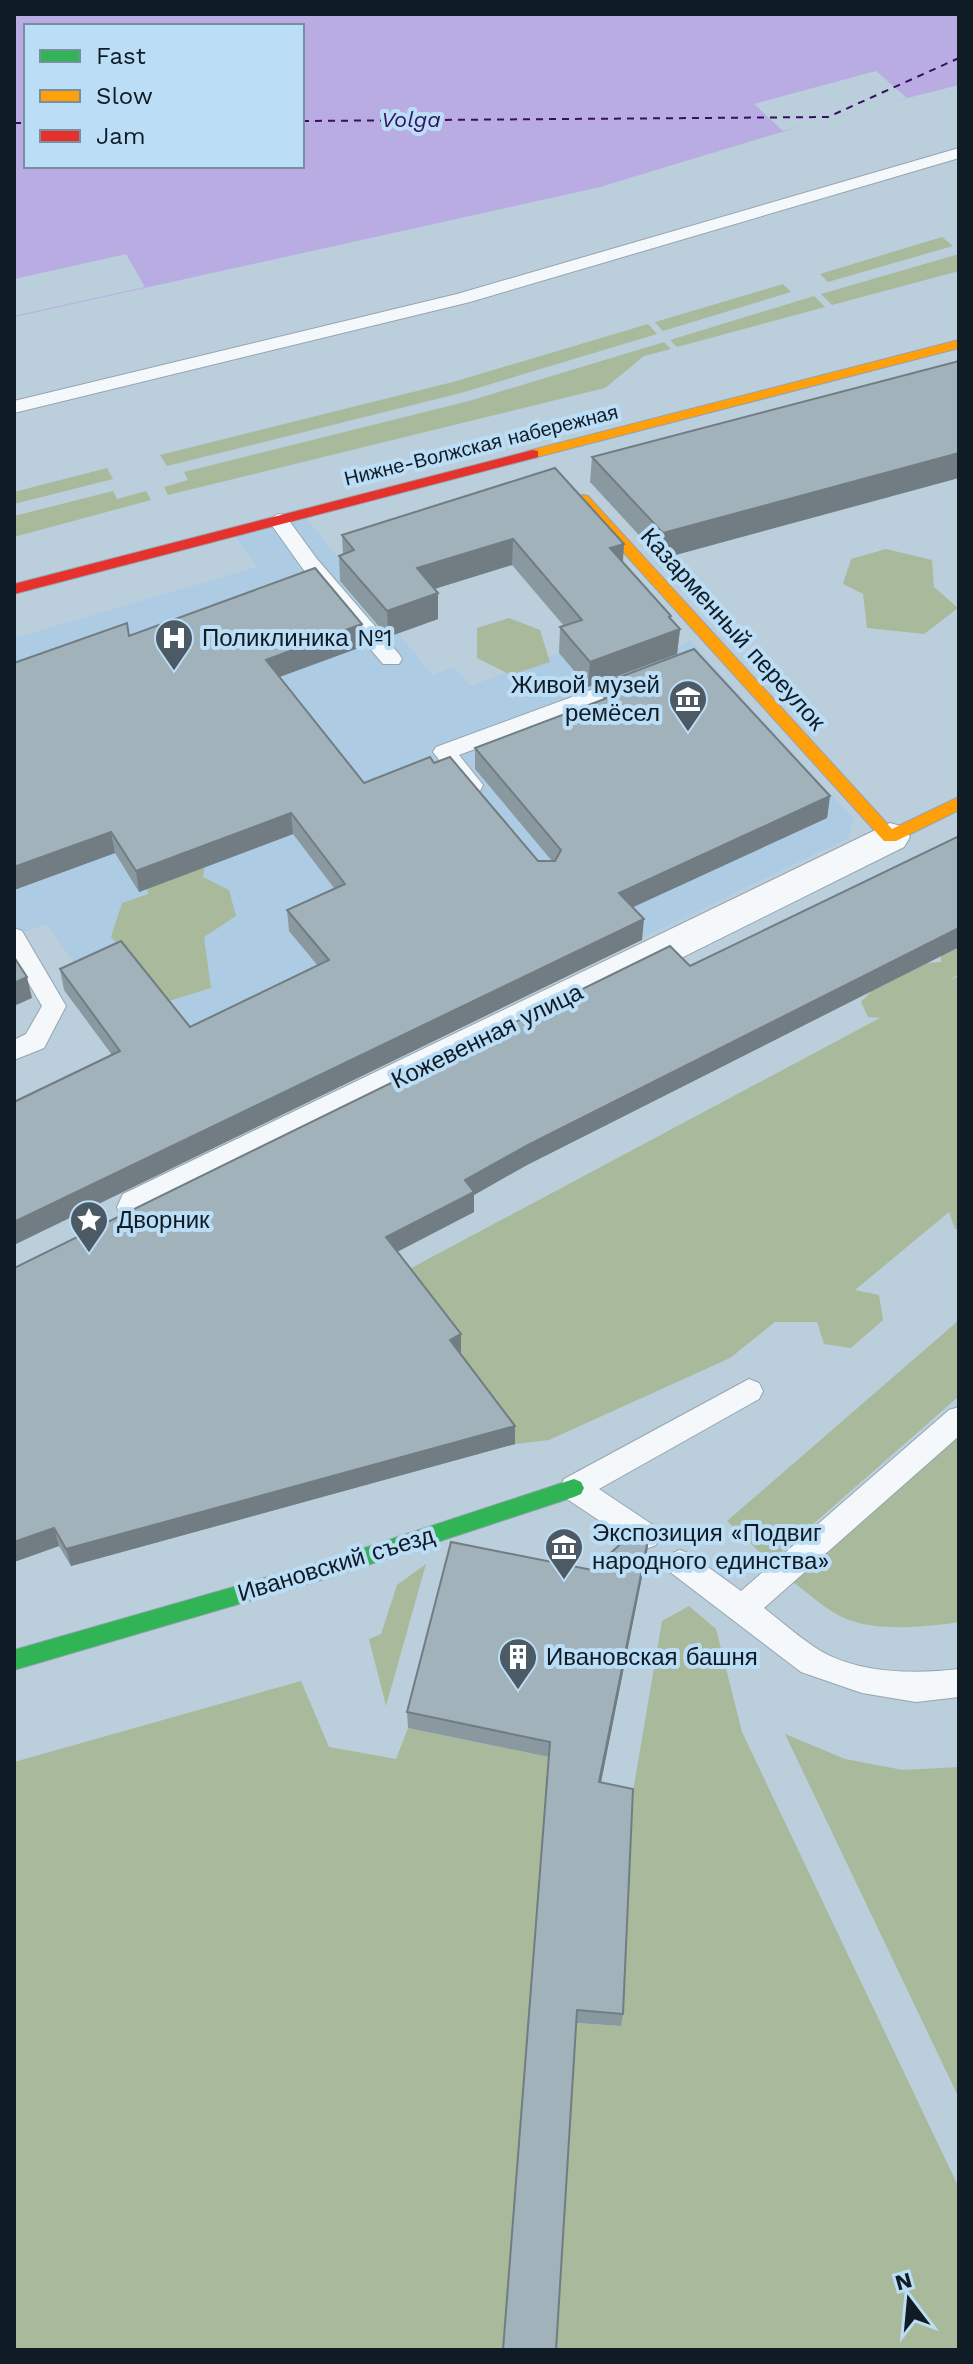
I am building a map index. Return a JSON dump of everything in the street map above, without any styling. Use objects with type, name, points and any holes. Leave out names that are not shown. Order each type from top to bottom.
[{"type":"street","name":"Нижне-Волжская набережная","points":[[14,589],[278,520],[545,458],[959,344]]},
{"type":"street","name":"Казарменный переулок","points":[[569,484],[890,837]]},
{"type":"street","name":"Кожевенная улица","points":[[99,1227],[959,803]]},
{"type":"street","name":"Ивановский съезд","points":[[14,1660],[331,1568],[574,1488]]},
{"type":"lane","points":[[14,407],[450,301],[959,153]]},
{"type":"lane","points":[[278,520],[310,564],[391,659]]},
{"type":"lane","points":[[696,658],[719,649]]},
{"type":"lane","points":[[491,807],[444,752],[656,672]]},
{"type":"lane","points":[[14,937],[54,1006],[35,1041],[14,1050]]},
{"type":"lane","points":[[646,1536],[574,1488],[749,1391]]},
{"type":"lane","points":[[742,1609],[959,1419]]},
{"type":"lane","points":[[680,1563],[812,1662],[862,1679],[916,1688],[959,1683]]},
{"type":"shaded area","points":[[304,515],[432,675],[454,667],[470,686],[559,653],[578,675],[675,649],[688,642],[685,635],[854,819],[848,838],[255,1126],[86,980],[47,924],[14,936],[14,638],[257,567],[233,533]]},
{"type":"green space","points":[[942,237],[953,246],[828,282],[820,274]]},
{"type":"green space","points":[[959,254],[959,271],[832,305],[821,294]]},
{"type":"green space","points":[[783,284],[791,292],[663,331],[655,322]]},
{"type":"green space","points":[[814,296],[825,307],[677,347],[670,340]]},
{"type":"green space","points":[[648,324],[657,334],[461,393],[167,466],[160,455],[453,382]]},
{"type":"green space","points":[[664,342],[671,349],[644,356],[605,388],[168,495],[164,487],[188,480],[184,472],[469,401]]},
{"type":"green space","points":[[107,468],[113,479],[14,504],[14,492]]},
{"type":"green space","points":[[113,491],[117,499],[146,491],[151,500],[14,537],[14,516]]},
{"type":"green space","points":[[886,549],[932,560],[934,587],[958,608],[924,634],[867,628],[863,594],[843,584],[851,559]]},
{"type":"green space","points":[[509,618],[540,630],[550,662],[511,675],[477,658],[477,628]]},
{"type":"green space","points":[[207,856],[203,877],[229,890],[236,916],[204,937],[211,988],[169,1001],[111,937],[122,903],[148,894],[142,863]]},
{"type":"green space","points":[[959,933],[959,974],[950,980],[959,976],[959,1229],[955,1229],[949,1212],[855,1290],[879,1295],[883,1320],[851,1348],[824,1344],[817,1322],[775,1322],[730,1358],[549,1440],[515,1444],[450,1359],[400,1274],[880,1018],[868,1017],[861,1002],[896,965],[941,962],[940,942]]},
{"type":"green space","points":[[959,1320],[959,1396],[770,1562],[727,1521]]},
{"type":"green space","points":[[959,1436],[959,1622],[931,1626],[867,1625],[840,1616],[793,1582]]},
{"type":"green space","points":[[426,1564],[386,1706],[369,1639],[381,1634],[397,1585]]},
{"type":"green space","points":[[689,1606],[716,1629],[742,1732],[959,2188],[959,2350],[556,2350],[576,2023],[620,2026],[631,1803],[662,1621]]},
{"type":"green space","points":[[301,1681],[329,1747],[396,1759],[408,1728],[549,1757],[504,2350],[14,2350],[14,1762]]},
{"type":"green space","points":[[785,1734],[845,1759],[903,1770],[959,1767],[959,2098]]},
{"type":"water","name":"Volga","points":[[14,14],[959,14],[959,85],[828,118],[600,187],[14,317]]},
{"type":"pier","points":[[876,71],[907,98],[783,131],[754,104]]},
{"type":"pier","points":[[126,254],[145,287],[14,316],[14,279]]},
{"type":"building","points":[[959,361],[959,453],[663,533],[592,457]]},
{"type":"building","points":[[555,468],[624,544],[610,548],[680,629],[590,662],[560,627],[582,620],[513,539],[417,568],[438,593],[387,611],[339,556],[354,550],[342,535]]},
{"type":"building","points":[[315,568],[362,624],[266,660],[364,783],[430,757],[434,763],[450,757],[538,861],[555,861],[561,850],[475,748],[615,695],[604,683],[694,649],[830,796],[619,893],[644,919],[14,1222],[14,1102],[120,1051],[60,969],[121,941],[190,1027],[329,960],[287,910],[345,884],[291,813],[136,871],[111,832],[14,867],[14,663],[127,623],[129,636]]},
{"type":"building","points":[[959,836],[959,928],[528,1145],[465,1180],[474,1192],[386,1237],[461,1334],[450,1340],[515,1426],[66,1549],[54,1528],[14,1542],[14,1268],[670,946],[690,966]]},
{"type":"building","points":[[14,957],[27,977],[14,983]]},
{"type":"building","points":[[636,1530],[649,1535],[599,1782],[633,1789],[623,2014],[577,2010],[556,2350],[503,2350],[550,1742],[407,1712],[451,1542],[592,1570]]},
{"type":"ferry route","points":[[304,121],[828,117],[959,58]]},
{"type":"ferry route","points":[[14,123],[24,123]]},
{"type":"traffic: fast","points":[[14,1660],[331,1568],[574,1488]]},
{"type":"traffic: slow","points":[[533,454],[959,344]]},
{"type":"traffic: slow","points":[[583,499],[890,837],[959,803]]},
{"type":"traffic: jam","points":[[14,589],[533,454]]},
{"type":"place","name":"Поликлиника №1","points":[[174,672]]},
{"type":"place","name":"Живой музей ремёсел","points":[[688,733]]},
{"type":"place","name":"Дворник","points":[[89,1254]]},
{"type":"place","name":"Экспозиция «Подвиг народного единства»","points":[[564,1581]]},
{"type":"place","name":"Ивановская башня","points":[[518,1691]]}]
